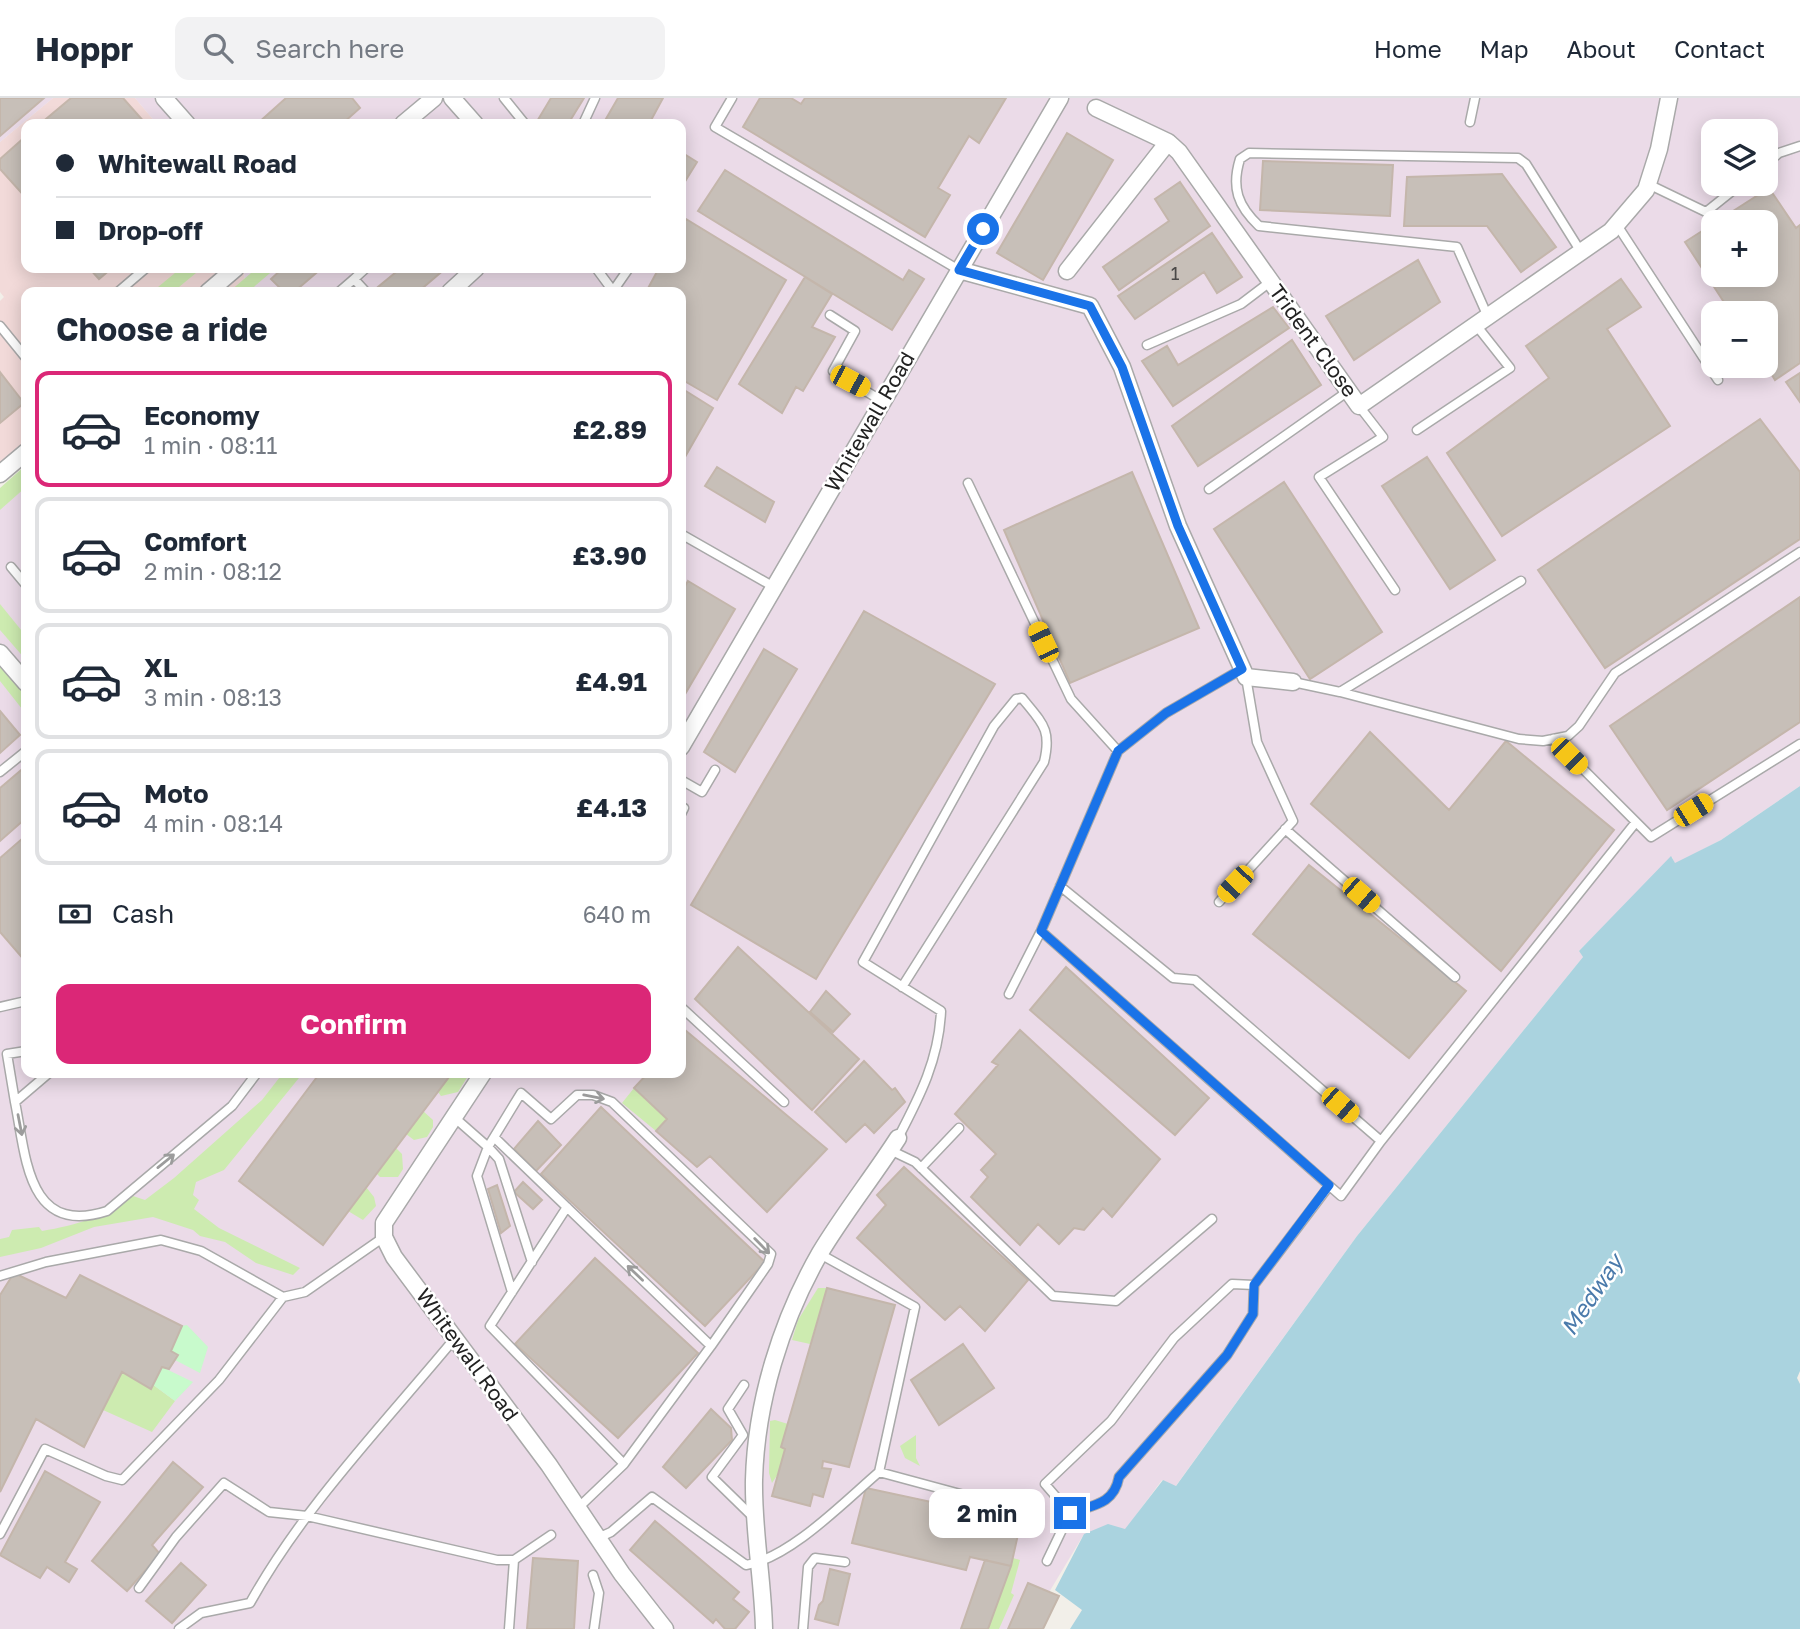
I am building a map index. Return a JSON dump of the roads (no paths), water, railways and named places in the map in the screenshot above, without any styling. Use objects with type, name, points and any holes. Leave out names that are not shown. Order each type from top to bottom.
[{"type":"street","points":[[163,98],[182,119]]},
{"type":"street","points":[[409,119],[434,98]]},
{"type":"street","points":[[452,98],[471,119]]},
{"type":"street","name":"Whitewall Road","points":[[686,738],[1060,98]]},
{"type":"street","name":"Trident Close","points":[[1168,142],[1179,152],[1359,406],[1582,253],[1617,225],[1636,204],[1648,184],[1668,98]]},
{"type":"street","points":[[1067,271],[1168,142],[1096,108]]},
{"type":"street","points":[[959,270],[1090,306],[1122,367],[1178,526],[1244,673],[1293,682]]},
{"type":"street","points":[[214,287],[230,273]]},
{"type":"street","points":[[455,287],[471,273]]},
{"type":"street","points":[[0,474],[21,456]]},
{"type":"street","points":[[0,653],[21,677]]},
{"type":"street","points":[[384,1237],[384,1223],[480,1078]]},
{"type":"street","points":[[764,1629],[754,1481],[761,1406],[779,1345],[820,1254],[894,1144]]},
{"type":"street","name":"Whitewall Road","points":[[384,1237],[394,1257],[578,1508],[661,1628]]},
{"type":"lane","points":[[504,98],[521,119]]},
{"type":"lane","points":[[585,119],[595,98]]},
{"type":"lane","points":[[732,98],[715,127],[959,270]]},
{"type":"lane","points":[[1470,122],[1475,98]]},
{"type":"lane","points":[[1778,155],[1800,146]]},
{"type":"lane","points":[[1417,430],[1510,369],[1482,321],[1457,247],[1259,226],[1239,203],[1235,181],[1240,159],[1249,153],[1518,158],[1526,164],[1582,253]]},
{"type":"lane","points":[[1648,184],[1706,212],[1726,196]]},
{"type":"lane","points":[[1617,225],[1718,380]]},
{"type":"lane","points":[[124,287],[140,273]]},
{"type":"lane","points":[[345,287],[361,273]]},
{"type":"lane","points":[[354,279],[361,287]]},
{"type":"lane","points":[[1147,345],[1241,304],[1270,282]]},
{"type":"lane","points":[[830,315],[855,331],[833,372],[882,401]]},
{"type":"lane","points":[[0,327],[21,352]]},
{"type":"lane","points":[[1209,489],[1347,392]]},
{"type":"lane","points":[[1359,406],[1383,437],[1320,477],[1395,590]]},
{"type":"lane","points":[[968,483],[1071,699],[1118,751]]},
{"type":"lane","points":[[686,537],[774,587]]},
{"type":"lane","points":[[1293,682],[1520,739],[1568,736],[1579,726],[1615,673],[1800,552]]},
{"type":"lane","points":[[11,567],[21,579]]},
{"type":"lane","points":[[1340,692],[1521,581]]},
{"type":"lane","points":[[1009,994],[1041,931],[1118,751],[1166,713],[1244,673],[1257,743],[1293,821],[1219,902]]},
{"type":"lane","points":[[902,986],[1044,762],[1049,741],[1046,728],[1022,698],[1016,699],[994,726],[863,962],[941,1011],[940,1038],[929,1079],[894,1144],[1054,1296],[1116,1301],[1212,1219]]},
{"type":"lane","points":[[1553,739],[1651,837],[1800,744]]},
{"type":"lane","points":[[0,772],[21,755]]},
{"type":"lane","points":[[686,783],[702,792],[715,770]]},
{"type":"lane","points":[[1041,931],[1341,1196],[1381,1141],[1636,822]]},
{"type":"lane","points":[[1285,830],[1455,977]]},
{"type":"lane","points":[[1060,886],[1173,978],[1195,980],[1381,1141]]},
{"type":"lane","points":[[0,1007],[21,1003]]},
{"type":"lane","points":[[686,1012],[784,1102]]},
{"type":"lane","points":[[21,1052],[7,1054],[31,1184],[37,1195],[70,1216],[86,1218],[107,1211],[232,1106],[253,1078]]},
{"type":"lane","points":[[15,1101],[44,1078]]},
{"type":"lane","points":[[512,1292],[477,1176],[488,1147],[521,1093],[551,1119],[577,1095],[593,1095],[612,1102],[771,1254],[768,1264],[711,1346],[624,1464],[578,1508]]},
{"type":"lane","points":[[455,1118],[499,1159],[532,1262]]},
{"type":"lane","points":[[921,1168],[959,1128]]},
{"type":"lane","points":[[495,1138],[711,1346]]},
{"type":"lane","points":[[1047,1561],[1070,1513],[1107,1502],[1116,1492],[1119,1477],[1227,1355],[1253,1314],[1254,1285],[1329,1185]]},
{"type":"lane","points":[[567,1208],[490,1326],[624,1464]]},
{"type":"lane","points":[[0,1534],[46,1449],[106,1476],[122,1480],[219,1380],[283,1297],[305,1292],[384,1237]]},
{"type":"lane","points":[[0,1276],[46,1262],[161,1240],[201,1251],[283,1297]]},
{"type":"lane","points":[[598,1538],[611,1532],[652,1497],[746,1565],[760,1562],[799,1538],[879,1472],[915,1307],[820,1254]]},
{"type":"lane","points":[[1070,1513],[1045,1484],[1111,1421],[1174,1338],[1232,1284],[1254,1285]]},
{"type":"lane","points":[[179,1629],[201,1613],[250,1603],[278,1553],[455,1338]]},
{"type":"lane","points":[[744,1385],[728,1409],[743,1435],[712,1477],[758,1522]]},
{"type":"lane","points":[[879,1472],[979,1499],[1025,1526]]},
{"type":"lane","points":[[139,1588],[176,1537],[224,1483],[269,1512],[307,1516],[498,1560],[514,1560],[551,1535]]},
{"type":"lane","points":[[803,1629],[808,1567],[815,1558],[845,1562]]},
{"type":"lane","points":[[509,1629],[514,1560]]},
{"type":"lane","points":[[593,1575],[599,1593],[594,1629]]},
{"type":"water","name":"Medway","points":[[1800,786],[1800,1371],[1797,1378],[1800,1384],[1800,1629],[1070,1629],[1082,1610],[1055,1590],[1084,1534],[1108,1524],[1125,1529],[1163,1480],[1176,1486],[1357,1236],[1583,957],[1579,951],[1671,856],[1675,863],[1721,840]]}]
